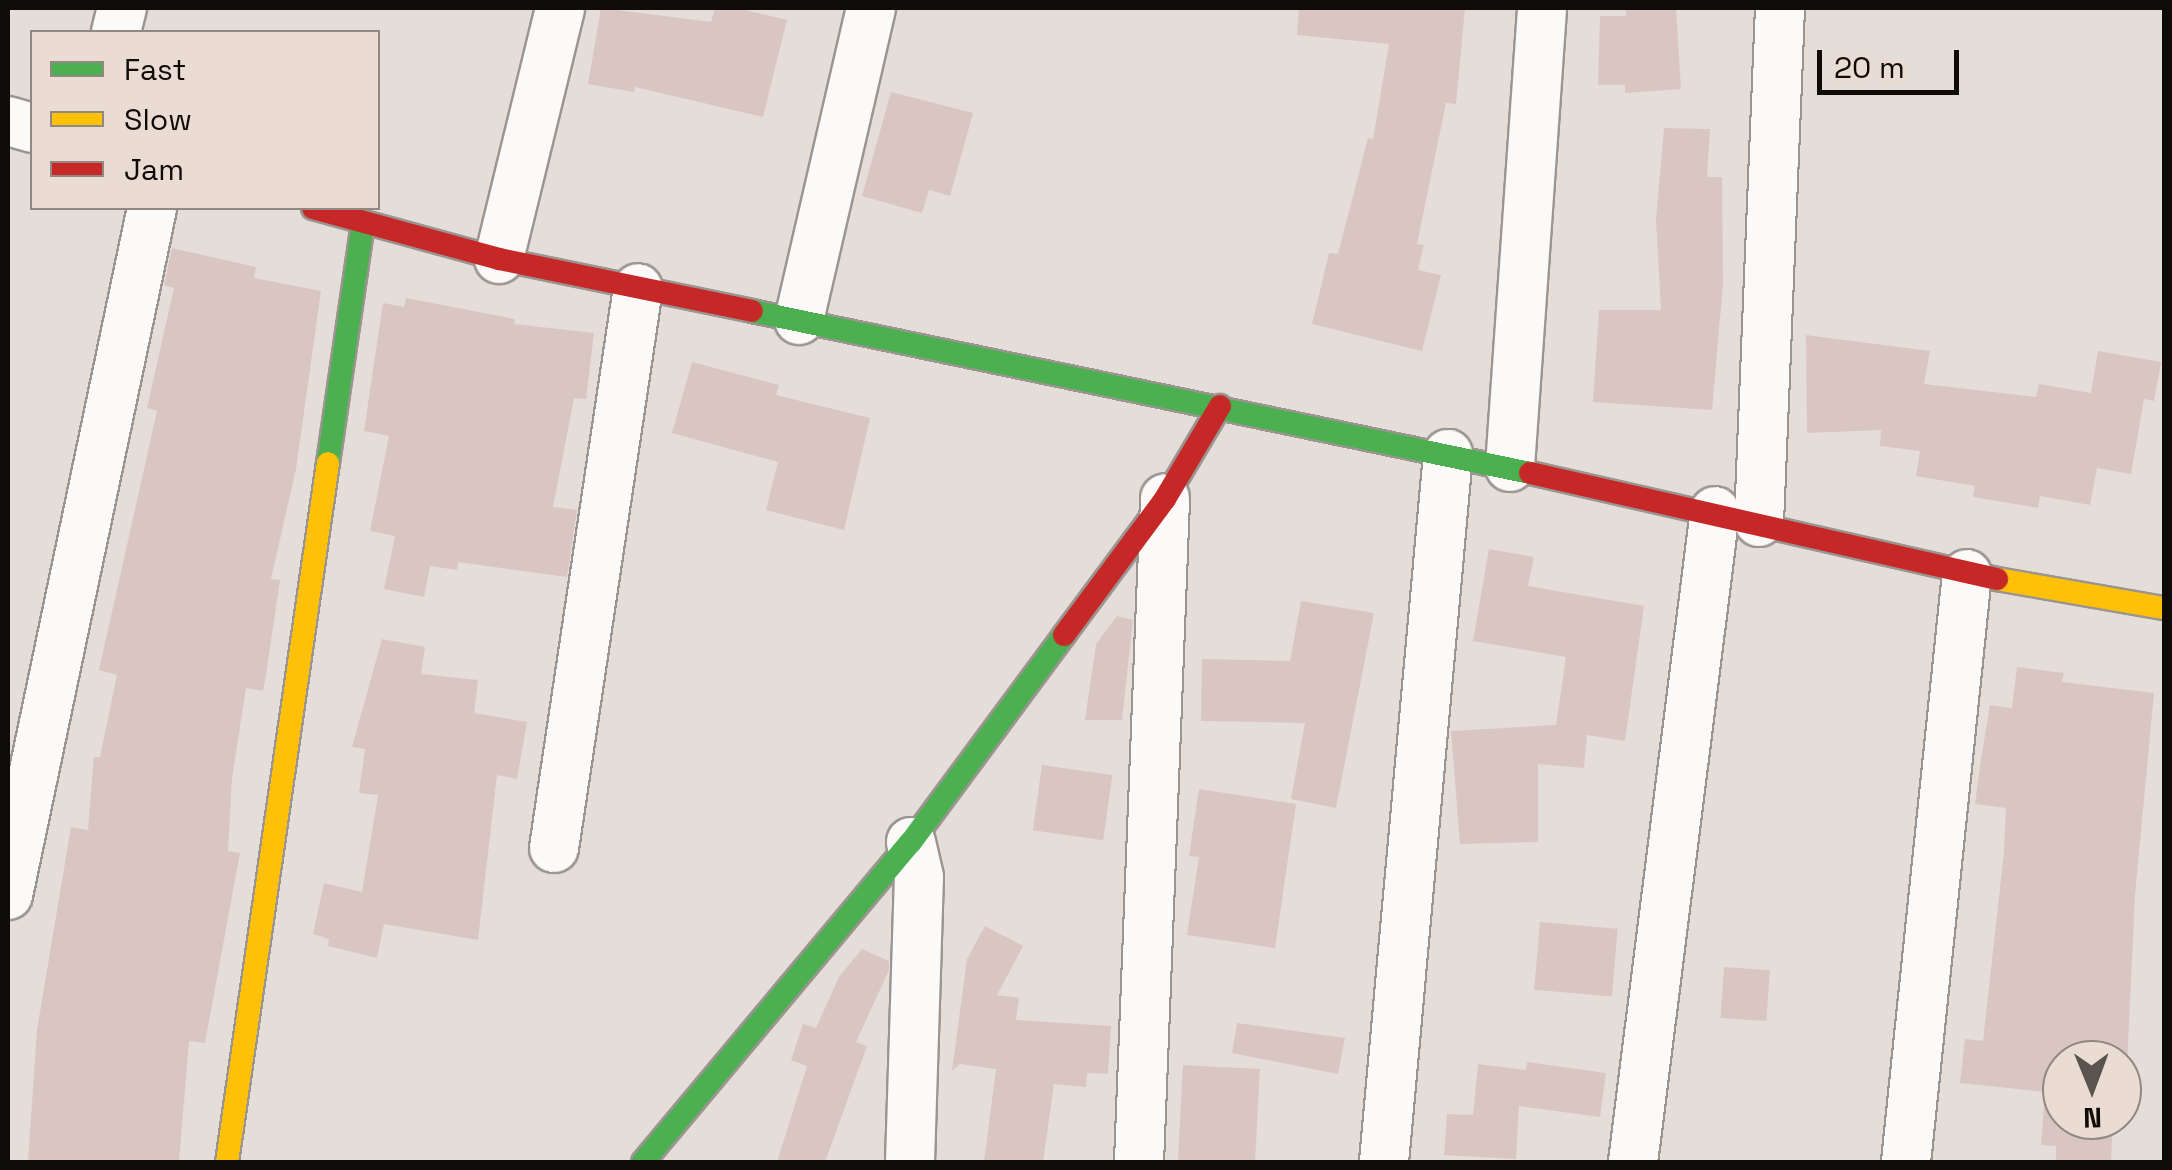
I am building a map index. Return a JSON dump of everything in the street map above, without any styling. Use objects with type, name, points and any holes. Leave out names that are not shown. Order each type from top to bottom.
[{"type":"street","points":[[500,259],[560,8]]},
{"type":"street","points":[[799,320],[871,8]]},
{"type":"street","points":[[1510,467],[1542,8]]},
{"type":"street","points":[[1633,1162],[1737,516],[1780,8]]},
{"type":"street","points":[[8,895],[152,210]]},
{"type":"street","points":[[320,210],[500,259],[1510,467],[1737,516],[1967,574],[2164,608]]},
{"type":"street","points":[[227,1162],[363,222]]},
{"type":"street","points":[[554,848],[638,288]]},
{"type":"street","points":[[643,1162],[911,842],[1164,499],[1220,406]]},
{"type":"street","points":[[1384,1162],[1448,454]]},
{"type":"street","points":[[1139,1162],[1168,531],[1164,499]]},
{"type":"street","points":[[1906,1162],[1967,574]]},
{"type":"street","points":[[910,1162],[919,877],[911,842]]},
{"type":"building","points":[[601,8],[711,22],[715,8],[736,8],[787,20],[763,117],[635,87],[634,92],[588,84]]},
{"type":"building","points":[[1299,8],[1465,8],[1456,104],[1446,103],[1417,244],[1424,245],[1418,270],[1441,275],[1422,351],[1312,324],[1329,253],[1338,254],[1368,138],[1373,139],[1389,44],[1297,35]]},
{"type":"building","points":[[1626,8],[1676,8],[1681,89],[1625,93],[1625,85],[1598,85],[1600,16],[1626,16]]},
{"type":"building","points":[[891,92],[973,113],[950,196],[929,190],[922,213],[862,196]]},
{"type":"building","points":[[1664,128],[1710,129],[1707,177],[1722,177],[1723,284],[1712,410],[1593,402],[1599,310],[1661,310],[1656,220]]},
{"type":"building","points":[[172,248],[256,267],[254,278],[321,291],[296,469],[271,579],[280,580],[265,681],[263,691],[246,688],[232,779],[228,851],[240,853],[205,1043],[189,1041],[179,1162],[28,1162],[37,1030],[71,827],[88,830],[94,757],[100,757],[117,675],[99,670],[157,411],[147,408],[174,288],[164,285]]},
{"type":"building","points":[[406,298],[515,319],[514,324],[594,333],[586,399],[574,398],[553,507],[577,510],[567,577],[458,562],[457,570],[430,566],[424,597],[384,589],[395,536],[370,531],[389,436],[364,431],[383,303],[404,307]]},
{"type":"building","points":[[1806,335],[1930,351],[1924,384],[2036,397],[2039,384],[2091,393],[2098,351],[2161,362],[2154,401],[2144,399],[2131,474],[2097,468],[2090,505],[2040,496],[2038,508],[1973,497],[1975,486],[1916,476],[1920,451],[1880,446],[1881,430],[1807,433]]},
{"type":"building","points":[[692,362],[779,385],[776,395],[870,418],[844,530],[766,510],[778,462],[672,433]]},
{"type":"building","points":[[1489,549],[1534,557],[1528,586],[1644,606],[1625,741],[1587,735],[1584,768],[1538,764],[1538,842],[1460,844],[1451,731],[1556,725],[1566,657],[1473,641]]},
{"type":"building","points":[[1301,601],[1374,613],[1336,808],[1291,799],[1305,723],[1201,721],[1202,659],[1290,661]]},
{"type":"building","points":[[1117,616],[1133,620],[1122,720],[1085,720],[1096,644]]},
{"type":"building","points":[[382,639],[425,647],[421,674],[478,680],[474,713],[527,722],[517,779],[497,775],[478,940],[384,924],[377,958],[328,946],[329,939],[313,934],[324,883],[362,892],[378,795],[359,793],[365,749],[352,747]]},
{"type":"building","points":[[2017,667],[2064,673],[2062,682],[2154,693],[2135,895],[2128,1040],[2042,1040],[2042,1092],[1960,1083],[1965,1039],[1983,1041],[2004,852],[2006,808],[1975,804],[1981,759],[1990,705],[2012,708]]},
{"type":"building","points":[[1042,765],[1112,775],[1103,840],[1033,830]]},
{"type":"building","points":[[1199,789],[1296,804],[1275,948],[1187,935],[1199,857],[1189,856]]},
{"type":"building","points":[[1540,922],[1618,929],[1612,997],[1534,990]]},
{"type":"building","points":[[985,926],[1023,946],[997,995],[1019,998],[1016,1020],[1111,1026],[1108,1074],[1087,1073],[1086,1087],[1054,1084],[1043,1162],[984,1162],[996,1069],[960,1064],[952,1071],[967,959]]},
{"type":"building","points":[[862,949],[889,961],[889,970],[856,1042],[867,1046],[825,1162],[777,1162],[807,1066],[791,1060],[803,1024],[816,1028],[839,977]]},
{"type":"building","points":[[1724,967],[1770,970],[1766,1021],[1720,1018]]},
{"type":"building","points":[[1237,1023],[1345,1038],[1338,1074],[1232,1053]]},
{"type":"building","points":[[1527,1062],[1606,1073],[1600,1117],[1519,1106],[1516,1159],[1444,1155],[1447,1114],[1473,1115],[1478,1064],[1526,1070]]},
{"type":"building","points":[[1183,1065],[1260,1069],[1255,1162],[1178,1162]]},
{"type":"building","points":[[2042,1132],[2042,1140],[2112,1140],[2111,1162],[2056,1162],[2056,1146],[2041,1145]]},
{"type":"traffic: fast","points":[[328,463],[363,222]]},
{"type":"traffic: fast","points":[[752,311],[1530,473]]},
{"type":"traffic: fast","points":[[643,1162],[911,842],[1064,635]]},
{"type":"traffic: slow","points":[[227,1162],[328,463]]},
{"type":"traffic: slow","points":[[1997,579],[2164,608]]},
{"type":"traffic: jam","points":[[320,210],[499,259],[752,311]]},
{"type":"traffic: jam","points":[[1064,635],[1165,499],[1220,406]]},
{"type":"traffic: jam","points":[[1530,473],[1997,579]]}]
